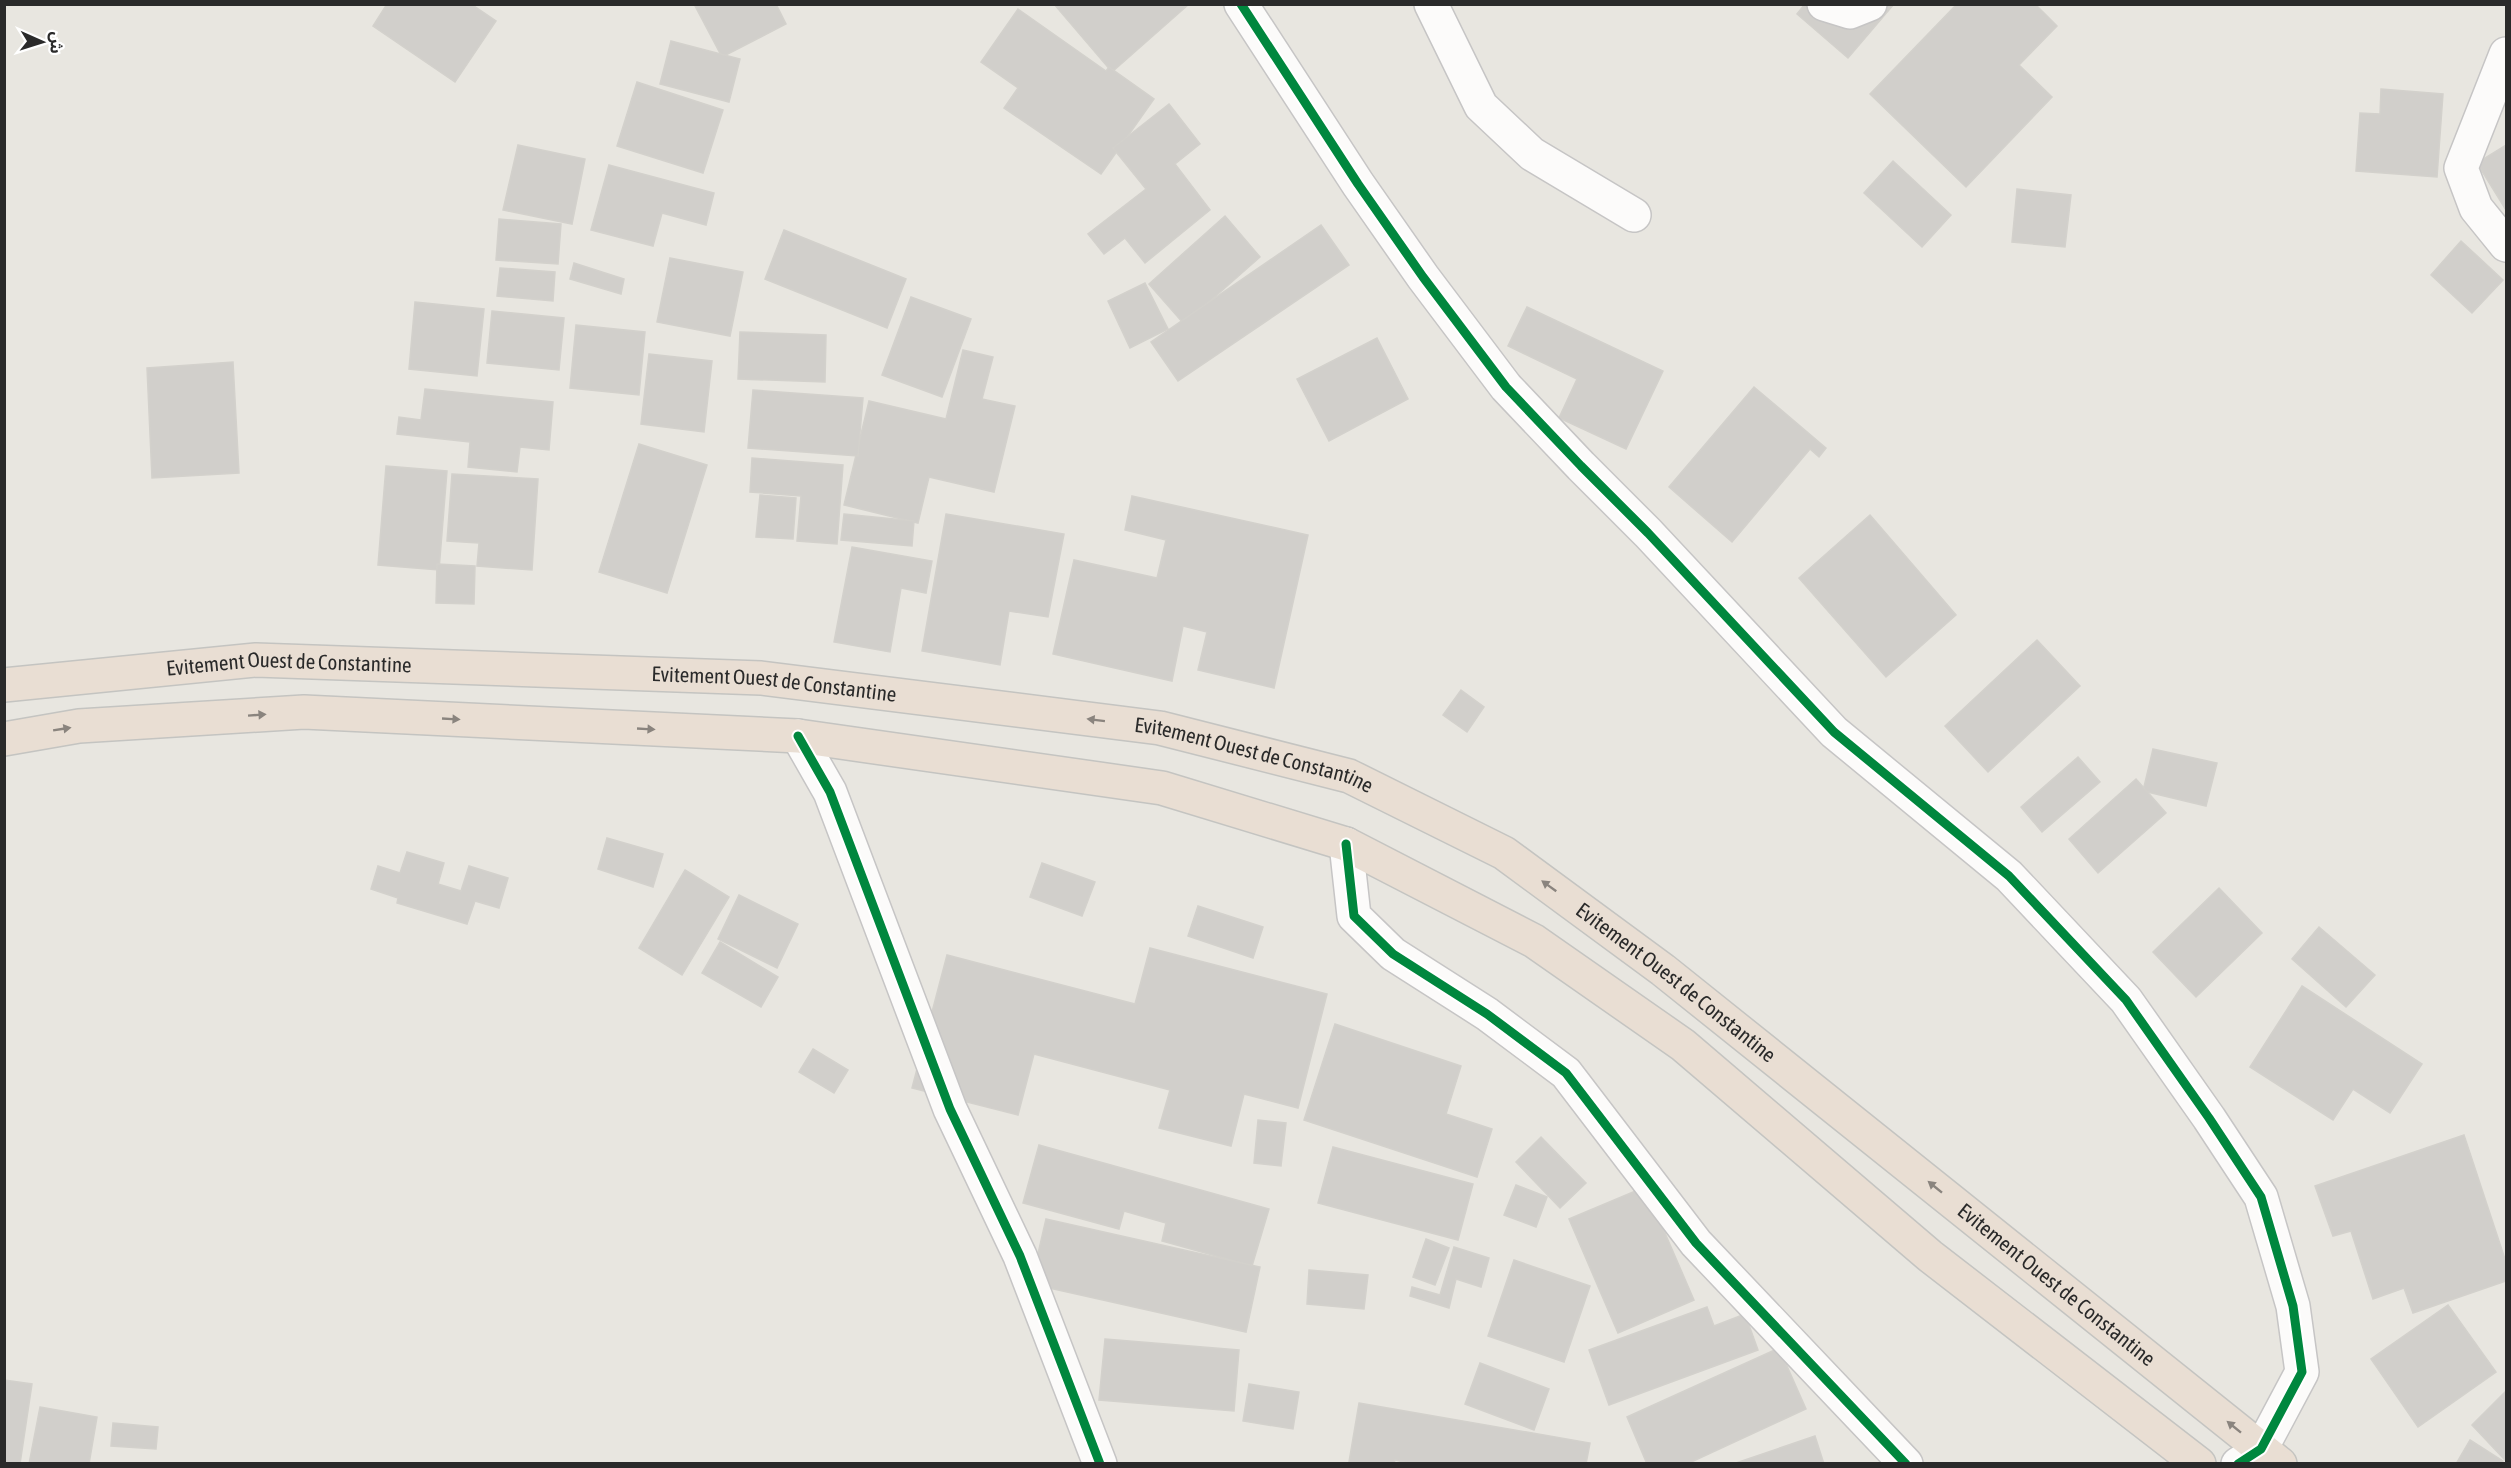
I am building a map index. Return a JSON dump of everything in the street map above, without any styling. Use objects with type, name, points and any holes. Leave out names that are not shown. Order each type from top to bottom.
[{"type":"highway","name":"Evitement Ouest de Constantine","points":[[4,685],[256,660],[761,678],[1160,728],[1348,776],[1504,853],[1663,970],[2260,1459]]},
{"type":"highway","points":[[4,739],[79,726],[304,712],[798,736],[1162,788],[1346,844],[1534,941],[1683,1045],[1930,1256],[2199,1464]]},
{"type":"street","points":[[1241,4],[1358,184],[1423,277],[1506,387],[1648,533],[1834,732],[2009,876],[2126,1000],[2209,1118],[2260,1197],[2293,1306],[2302,1372],[2260,1459]]},
{"type":"street","points":[[1431,4],[1481,106],[1532,154],[1634,215]]},
{"type":"street","points":[[1824,4],[1850,12],[1870,4]]},
{"type":"street","points":[[2506,54],[2462,168],[2476,207],[2506,245]]},
{"type":"street","points":[[798,736],[830,792],[950,1109],[1020,1256],[1100,1464]]},
{"type":"street","points":[[1346,844],[1354,916],[1393,954],[1487,1014],[1566,1073],[1696,1243],[1906,1464]]},
{"type":"building","points":[[387,4],[471,4],[496,21],[455,82],[373,26]]},
{"type":"building","points":[[694,4],[776,4],[786,24],[722,57]]},
{"type":"building","points":[[1054,4],[1189,4],[1112,72]]},
{"type":"building","points":[[1805,4],[1894,4],[1848,58],[1797,14]]},
{"type":"building","points":[[1957,4],[2039,4],[2037,6],[2057,26],[2019,65],[2052,97],[1966,187],[1870,94]]},
{"type":"building","points":[[1018,9],[1106,71],[1109,67],[1154,99],[1101,174],[1004,108],[1018,88],[981,62]]},
{"type":"building","points":[[671,41],[740,59],[729,102],[660,84]]},
{"type":"building","points":[[637,82],[723,110],[703,173],[617,146]]},
{"type":"building","points":[[2381,89],[2443,94],[2437,177],[2356,171],[2360,113],[2380,114]]},
{"type":"building","points":[[1169,104],[1200,144],[1175,164],[1210,210],[1145,263],[1125,238],[1104,254],[1088,234],[1146,189],[1113,148]]},
{"type":"building","points":[[518,145],[585,159],[572,224],[503,210]]},
{"type":"building","points":[[2506,145],[2506,210],[2477,163]]},
{"type":"building","points":[[1893,161],[1951,215],[1922,247],[1864,193]]},
{"type":"building","points":[[609,165],[714,193],[706,225],[662,213],[653,246],[591,230]]},
{"type":"building","points":[[2017,189],[2071,195],[2065,247],[2012,242]]},
{"type":"building","points":[[1225,216],[1260,257],[1184,324],[1149,284]]},
{"type":"building","points":[[499,219],[561,224],[558,264],[496,260]]},
{"type":"building","points":[[1321,225],[1349,265],[1178,381],[1151,342]]},
{"type":"building","points":[[784,230],[906,279],[887,328],[765,279]]},
{"type":"building","points":[[2461,241],[2503,280],[2472,313],[2431,275]]},
{"type":"building","points":[[670,258],[743,272],[730,336],[657,322]]},
{"type":"building","points":[[574,263],[624,279],[621,294],[570,279]]},
{"type":"building","points":[[500,268],[555,272],[553,301],[497,296]]},
{"type":"building","points":[[1145,283],[1168,329],[1130,348],[1108,301]]},
{"type":"building","points":[[911,297],[971,319],[942,397],[882,375]]},
{"type":"building","points":[[415,302],[484,309],[477,376],[409,369]]},
{"type":"building","points":[[1527,307],[1663,371],[1626,449],[1559,418],[1577,379],[1508,346]]},
{"type":"building","points":[[492,311],[564,318],[559,370],[487,363]]},
{"type":"building","points":[[576,325],[645,332],[639,395],[570,388]]},
{"type":"building","points":[[740,332],[826,335],[825,382],[738,379]]},
{"type":"building","points":[[1377,338],[1408,399],[1329,441],[1297,379]]},
{"type":"building","points":[[963,350],[993,357],[982,399],[1015,406],[994,492],[929,477],[918,523],[844,505],[869,401],[946,419]]},
{"type":"building","points":[[649,354],[712,361],[704,432],[641,424]]},
{"type":"building","points":[[233,362],[239,473],[152,478],[147,368]]},
{"type":"building","points":[[1754,387],[1826,448],[1819,457],[1810,449],[1732,542],[1669,487]]},
{"type":"building","points":[[425,389],[553,402],[549,450],[520,447],[517,472],[468,467],[470,442],[397,434],[399,417],[421,420]]},
{"type":"building","points":[[753,390],[863,398],[858,456],[748,448]]},
{"type":"building","points":[[639,444],[707,465],[667,593],[599,572]]},
{"type":"building","points":[[752,458],[843,465],[837,544],[797,541],[801,496],[750,492]]},
{"type":"building","points":[[386,466],[447,471],[439,570],[378,565]]},
{"type":"building","points":[[452,474],[538,479],[532,570],[477,566],[479,543],[447,541]]},
{"type":"building","points":[[760,495],[796,498],[793,539],[756,537]]},
{"type":"building","points":[[1132,496],[1308,535],[1274,688],[1198,670],[1207,632],[1183,626],[1172,681],[1053,654],[1074,560],[1157,578],[1166,540],[1125,530]]},
{"type":"building","points":[[844,514],[914,521],[912,546],[841,540]]},
{"type":"building","points":[[946,514],[1064,534],[1048,617],[1009,611],[1000,665],[922,651]]},
{"type":"building","points":[[1870,515],[1956,615],[1886,677],[1799,578]]},
{"type":"building","points":[[852,547],[932,561],[926,593],[901,588],[890,652],[834,642]]},
{"type":"building","points":[[437,564],[475,566],[474,604],[436,603]]},
{"type":"building","points":[[2037,640],[2080,686],[1988,772],[1945,726]]},
{"type":"building","points":[[1461,690],[1484,707],[1467,732],[1443,715]]},
{"type":"building","points":[[2153,749],[2217,763],[2206,806],[2143,791]]},
{"type":"building","points":[[2078,757],[2100,782],[2042,832],[2021,807]]},
{"type":"building","points":[[2136,779],[2166,813],[2098,873],[2069,839]]},
{"type":"building","points":[[607,838],[663,854],[653,887],[598,869]]},
{"type":"building","points":[[407,852],[444,863],[438,884],[461,891],[469,866],[508,878],[499,908],[475,901],[467,924],[397,903],[398,898],[371,889],[378,866],[400,873]]},
{"type":"building","points":[[1042,863],[1095,882],[1082,916],[1030,897]]},
{"type":"building","points":[[685,870],[729,897],[682,975],[639,948]]},
{"type":"building","points":[[2219,888],[2262,933],[2196,997],[2153,952]]},
{"type":"building","points":[[739,895],[798,924],[777,968],[718,939]]},
{"type":"building","points":[[1198,906],[1263,927],[1253,958],[1188,936]]},
{"type":"building","points":[[2319,927],[2375,975],[2346,1007],[2292,959]]},
{"type":"building","points":[[720,942],[778,977],[761,1007],[702,973]]},
{"type":"building","points":[[1150,948],[1327,994],[1298,1108],[1244,1094],[1231,1146],[1159,1128],[1170,1090],[1034,1054],[1018,1115],[912,1088],[947,955],[1135,1004]]},
{"type":"building","points":[[2302,986],[2422,1064],[2390,1113],[2353,1089],[2333,1120],[2250,1067]]},
{"type":"building","points":[[1335,1024],[1461,1066],[1446,1114],[1492,1129],[1477,1177],[1304,1120]]},
{"type":"building","points":[[813,1049],[848,1070],[834,1093],[799,1072]]},
{"type":"building","points":[[1258,1120],[1286,1123],[1281,1166],[1254,1163]]},
{"type":"building","points":[[2464,1135],[2506,1262],[2506,1281],[2413,1313],[2404,1288],[2373,1299],[2351,1231],[2333,1236],[2315,1186]]},
{"type":"building","points":[[1541,1137],[1586,1183],[1560,1208],[1516,1162]]},
{"type":"building","points":[[1039,1145],[1269,1209],[1252,1266],[1162,1241],[1166,1223],[1124,1211],[1119,1229],[1023,1203]]},
{"type":"building","points":[[1333,1147],[1473,1184],[1458,1240],[1318,1203]]},
{"type":"building","points":[[1516,1185],[1547,1197],[1536,1227],[1504,1215]]},
{"type":"building","points":[[1645,1187],[1694,1300],[1618,1333],[1569,1219]]},
{"type":"building","points":[[1046,1219],[1260,1267],[1246,1332],[1031,1284]]},
{"type":"building","points":[[1426,1239],[1449,1248],[1435,1285],[1413,1277]]},
{"type":"building","points":[[1454,1247],[1489,1258],[1481,1287],[1456,1279],[1449,1308],[1410,1296],[1412,1287],[1440,1295]]},
{"type":"building","points":[[1514,1260],[1590,1286],[1564,1362],[1488,1336]]},
{"type":"building","points":[[1309,1270],[1368,1275],[1364,1309],[1307,1304]]},
{"type":"building","points":[[2448,1305],[2496,1372],[2418,1427],[2371,1359]]},
{"type":"building","points":[[1707,1307],[1714,1326],[1745,1314],[1758,1350],[1609,1405],[1589,1350]]},
{"type":"building","points":[[1105,1339],[1239,1350],[1234,1411],[1099,1400]]},
{"type":"building","points":[[1779,1348],[1806,1409],[1687,1464],[1647,1464],[1627,1417]]},
{"type":"building","points":[[1480,1363],[1549,1389],[1534,1430],[1465,1404]]},
{"type":"building","points":[[4,1380],[32,1384],[20,1464],[4,1464]]},
{"type":"building","points":[[1249,1384],[1299,1392],[1293,1429],[1243,1421]]},
{"type":"building","points":[[2506,1391],[2506,1461],[2472,1425]]},
{"type":"building","points":[[1359,1403],[1590,1443],[1586,1464],[1413,1464],[1395,1460],[1394,1464],[1349,1462]]},
{"type":"building","points":[[40,1407],[97,1417],[89,1464],[29,1464]]},
{"type":"building","points":[[113,1423],[158,1427],[156,1449],[111,1446]]},
{"type":"building","points":[[1815,1436],[1824,1464],[1733,1464]]},
{"type":"building","points":[[2470,1440],[2503,1461],[2502,1464],[2456,1464]]},
{"type":"cycle path","points":[[1241,4],[1358,184],[1423,277],[1506,387],[1648,533],[1834,732],[2009,876],[2126,1000],[2209,1118],[2261,1197],[2293,1306],[2302,1372],[2261,1449],[2238,1464]]},
{"type":"cycle path","points":[[798,736],[830,792],[950,1109],[1020,1256],[1100,1464]]},
{"type":"cycle path","points":[[1346,844],[1354,916],[1393,954],[1487,1014],[1566,1073],[1696,1243],[1906,1464]]}]
